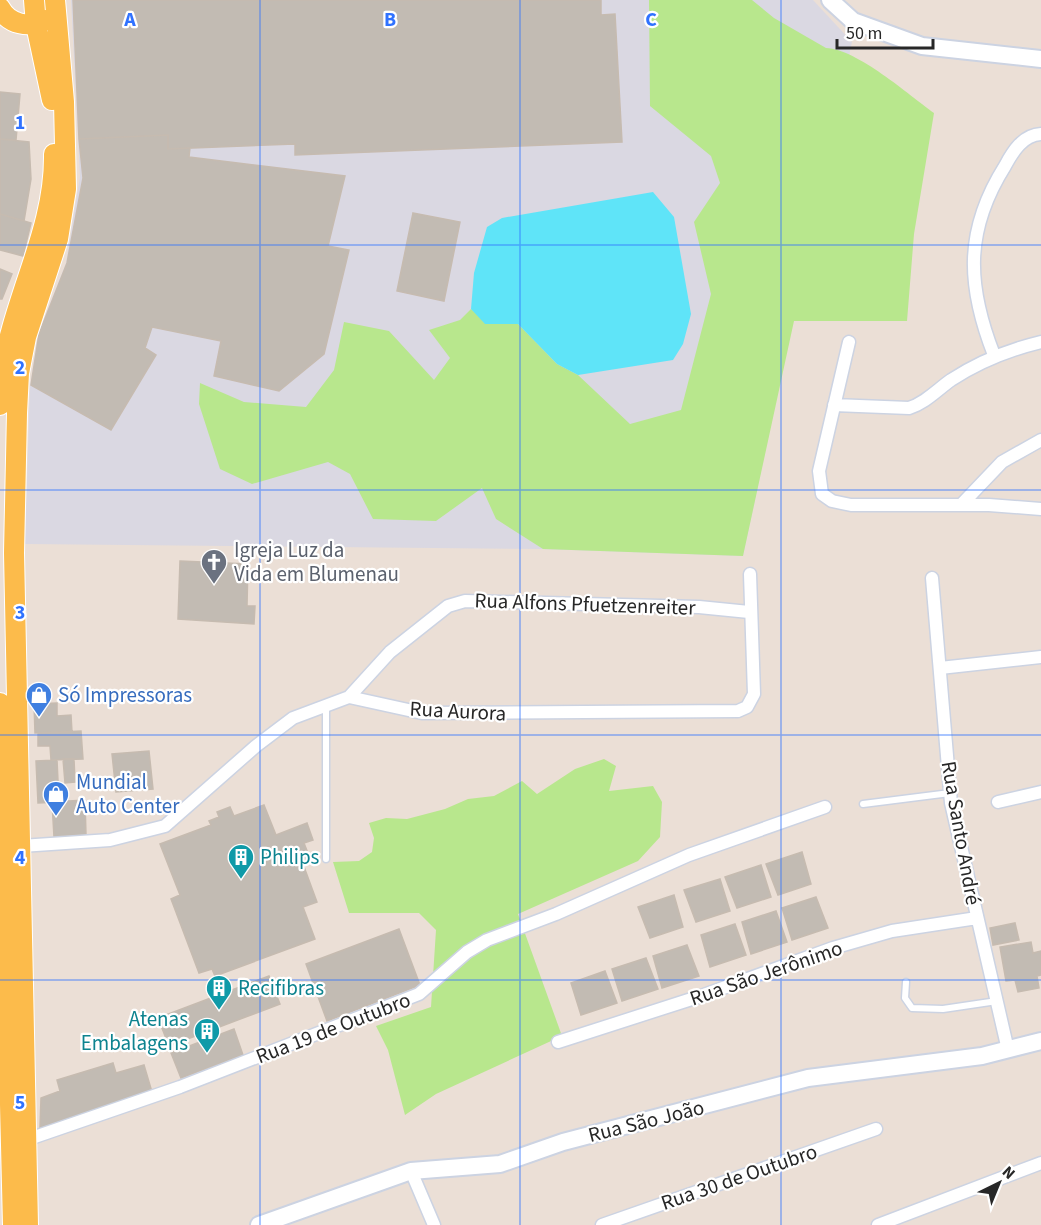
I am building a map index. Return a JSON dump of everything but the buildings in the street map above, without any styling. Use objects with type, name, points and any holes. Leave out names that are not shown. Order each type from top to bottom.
[{"type":"main road","points":[[0,405],[6,349],[37,255],[48,210],[54,166],[52,101],[36,25],[34,0]]},
{"type":"main road","points":[[0,8],[10,19],[25,25],[36,25],[55,7]]},
{"type":"main road","points":[[28,1225],[21,846],[19,373],[26,337],[58,239],[66,189],[64,102],[55,7]]},
{"type":"main road","points":[[0,703],[13,1225]]},
{"type":"street","points":[[830,0],[853,21],[922,46],[1041,59]]},
{"type":"street","points":[[994,356],[976,301],[972,271],[974,243],[981,212],[993,184],[1022,142],[1033,135],[1041,134]]},
{"type":"street","points":[[849,342],[819,471],[822,495],[832,501],[851,505],[961,505],[1041,509]]},
{"type":"street","points":[[834,405],[909,408],[918,405],[952,380],[994,356],[1041,342]]},
{"type":"street","points":[[961,505],[1002,462],[1041,440]]},
{"type":"street","points":[[749,612],[750,574]]},
{"type":"street","name":"Rua Santo André","points":[[932,578],[950,793],[1008,1050]]},
{"type":"street","name":"Rua Alfons Pfuetzenreiter","points":[[349,697],[390,652],[448,606],[465,601],[699,607],[749,612]]},
{"type":"street","name":"Rua Aurora","points":[[349,697],[422,713],[738,711],[747,707],[754,694],[749,612]]},
{"type":"street","points":[[940,668],[1041,657]]},
{"type":"street","points":[[21,846],[110,840],[142,834],[165,826],[256,746],[293,718],[349,697]]},
{"type":"street","points":[[998,802],[1041,792]]},
{"type":"street","name":"Rua 19 de Outubro","points":[[26,1140],[180,1087],[419,994],[467,952],[487,940],[556,914],[689,855],[825,807]]},
{"type":"street","name":"Rua São Jerônimo","points":[[558,1042],[700,996],[833,948],[892,931],[977,918]]},
{"type":"street","name":"Rua São João","points":[[258,1225],[411,1170],[500,1164],[563,1142],[808,1078],[950,1061],[1041,1041]]},
{"type":"street","name":"Rua 30 de Outubro","points":[[602,1225],[876,1130]]},
{"type":"street","points":[[878,1225],[1041,1163]]},
{"type":"street","points":[[411,1170],[434,1225]]},
{"type":"lane","points":[[326,705],[326,859]]},
{"type":"lane","points":[[863,804],[950,793]]},
{"type":"lane","points":[[906,982],[905,998],[912,1008],[943,1009],[997,1002]]},
{"type":"shaded area","points":[[71,0],[813,0],[852,42],[743,556],[543,549],[25,544],[30,387],[38,334],[66,263],[80,177]]},
{"type":"green space","points":[[649,0],[752,0],[774,18],[826,48],[839,50],[867,64],[934,113],[914,234],[907,321],[794,321],[743,556],[543,549],[496,519],[482,488],[436,521],[373,519],[350,474],[328,462],[252,484],[220,469],[199,404],[200,383],[244,402],[306,407],[334,370],[344,322],[389,331],[434,380],[450,358],[429,330],[460,320],[471,309],[489,324],[518,324],[557,364],[578,375],[630,424],[681,410],[711,294],[694,222],[720,183],[711,156],[650,106]]},
{"type":"green space","points":[[604,759],[616,766],[609,791],[653,786],[662,802],[660,837],[638,861],[518,914],[562,1036],[436,1094],[405,1115],[388,1050],[376,1026],[431,1007],[436,930],[419,913],[349,913],[333,862],[359,861],[372,852],[374,838],[369,823],[386,818],[407,819],[445,809],[468,799],[494,796],[522,781],[537,794],[575,769]]},
{"type":"water","points":[[653,192],[674,217],[691,314],[683,344],[673,360],[578,375],[557,364],[518,324],[485,324],[471,309],[474,273],[487,227],[502,218]]},
{"type":"place","name":"Igreja Luz da Vida em Blumenau","points":[[214,585]]},
{"type":"place","name":"Só Impressoras","points":[[39,718]]},
{"type":"place","name":"Mundial Auto Center","points":[[56,817]]},
{"type":"place","name":"Philips","points":[[241,880]]},
{"type":"place","name":"Recifibras","points":[[219,1011]]},
{"type":"place","name":"Atenas Embalagens","points":[[207,1054]]}]
